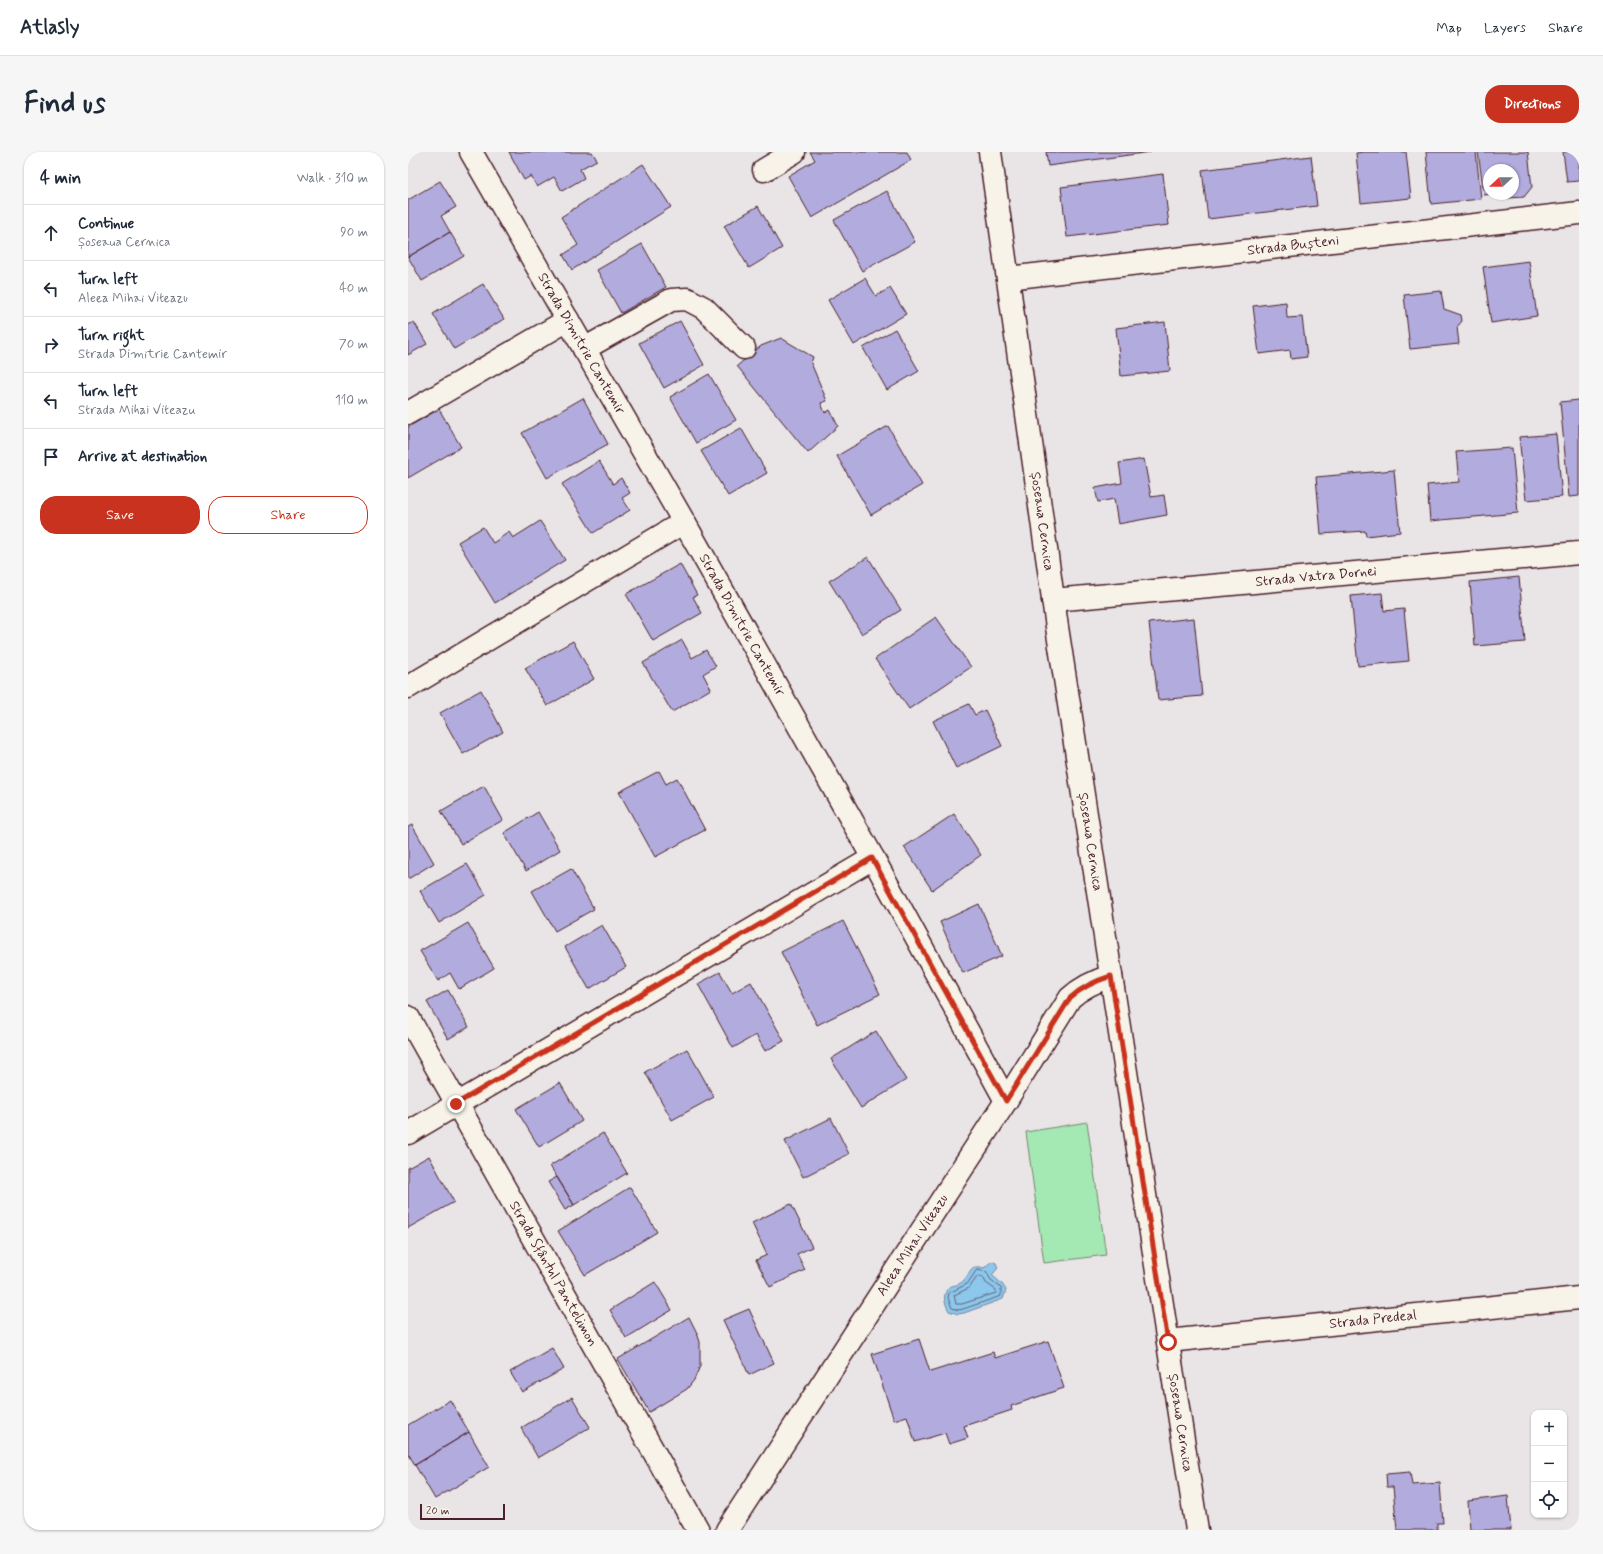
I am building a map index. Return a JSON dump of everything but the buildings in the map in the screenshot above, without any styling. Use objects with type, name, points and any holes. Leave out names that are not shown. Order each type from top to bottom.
[{"type":"street","name":"Strada Dimitrie Cantemir","points":[[471,152],[684,522],[1006,1101]]},
{"type":"street","points":[[764,170],[794,152]]},
{"type":"street","name":"Șoseaua Cernica","points":[[990,152],[1053,600],[1197,1530]]},
{"type":"street","name":"Strada Bușteni","points":[[1008,278],[1579,213]]},
{"type":"street","points":[[584,349],[671,300],[686,299],[704,308],[744,348]]},
{"type":"street","points":[[408,413],[568,320]]},
{"type":"street","points":[[408,687],[684,522]]},
{"type":"street","name":"Strada Vatra Dornei","points":[[1053,600],[1579,553]]},
{"type":"street","points":[[408,1133],[872,858]]},
{"type":"street","name":"Aleea Mihai Viteazu","points":[[727,1530],[1006,1101],[1070,998],[1080,989],[1096,980],[1111,976]]},
{"type":"street","name":"Strada Sfântul Pantelimon","points":[[408,1017],[698,1530]]},
{"type":"street","name":"Strada Predeal","points":[[1168,1342],[1579,1298]]},
{"type":"green space","points":[[1087,1122],[1106,1255],[1044,1263],[1026,1132]]},
{"type":"water","points":[[992,1261],[996,1263],[998,1268],[992,1275],[1006,1290],[1003,1299],[964,1313],[958,1314],[949,1311],[944,1299],[945,1293],[949,1287],[962,1282],[967,1277],[971,1269],[976,1267],[984,1268]]},
{"type":"route","points":[[456,1104],[773,918],[872,858],[1006,1101],[1070,998],[1080,989],[1096,980],[1111,976],[1168,1342]]}]
